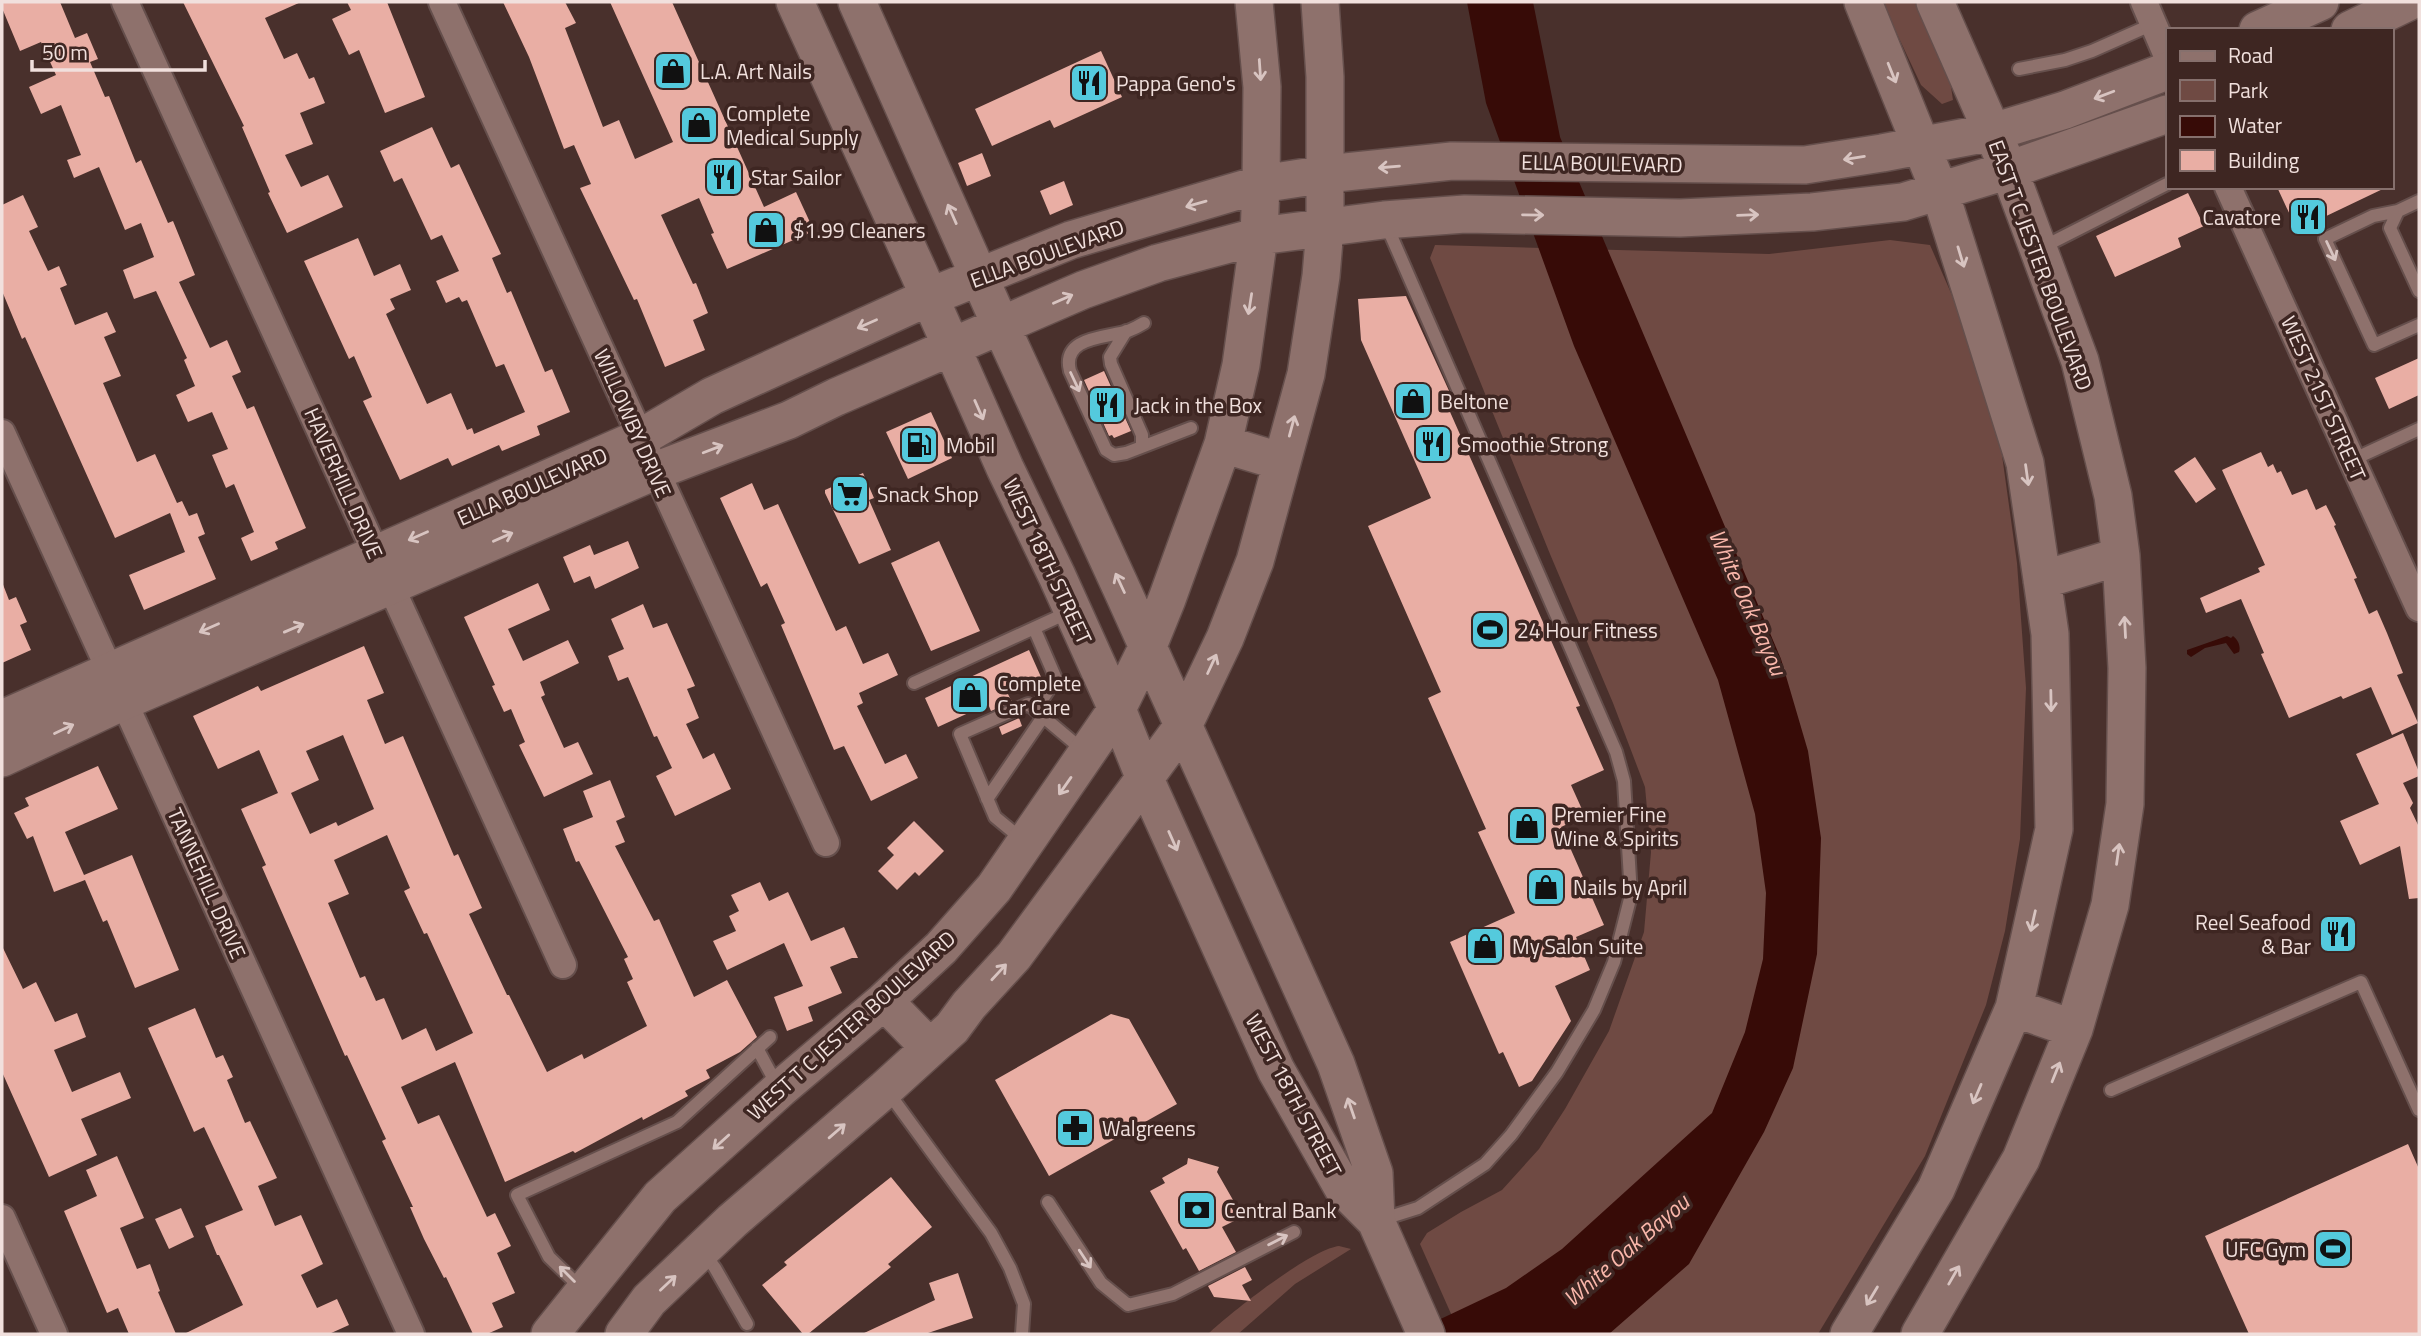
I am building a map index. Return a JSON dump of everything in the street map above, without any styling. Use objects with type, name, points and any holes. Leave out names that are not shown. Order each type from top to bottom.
[{"type":"main road","name":"WEST 18TH STREET","points":[[795,2],[1117,709],[1144,779],[1276,1070],[1343,1188],[1376,1221]]},
{"type":"main road","name":"WEST 18TH STREET","points":[[857,2],[1336,1064],[1374,1173],[1376,1221],[1426,1334]]},
{"type":"main road","name":"WEST T C JESTER BOULEVARD","points":[[550,1334],[660,1197],[941,948],[994,888],[1117,709],[1148,646],[1223,444],[1241,365],[1259,236],[1261,184],[1262,87],[1254,2]]},
{"type":"main road","points":[[624,1334],[649,1300],[732,1221],[886,1089],[952,1028],[969,1005],[1014,956],[1183,726],[1224,638],[1255,561],[1306,374],[1321,276],[1325,228],[1325,77],[1320,2]]},
{"type":"main road","points":[[1849,1334],[1936,1189],[2014,1008],[2054,829],[2050,634],[2025,463],[1940,192],[1863,2]]},
{"type":"main road","name":"EAST T C JESTER BOULEVARD","points":[[1920,1334],[2021,1160],[2074,1029],[2110,905],[2125,804],[2127,668],[2121,556],[2113,496],[2080,361],[2009,170],[1935,2]]},
{"type":"main road","points":[[2262,28],[2320,2]]},
{"type":"main road","points":[[2354,28],[2408,2]]},
{"type":"main road","name":"ELLA BOULEVARD","points":[[384,570],[640,438],[712,396],[929,297],[1071,240],[1261,184],[1326,174],[1452,161],[1805,165],[1993,132],[2065,110],[2166,71]]},
{"type":"main road","name":"ELLA BOULEVARD","points":[[2,719],[117,686],[384,570],[789,420],[1083,290],[1158,263],[1259,236],[1384,220],[1465,214],[1680,218],[1812,212],[1903,202],[2009,170],[2166,114]]},
{"type":"main road","points":[[1223,444],[1282,463]]},
{"type":"main road","points":[[2042,580],[2121,556]]},
{"type":"main road","name":"ELLA BOULEVARD","points":[[2,758],[117,686]]},
{"type":"main road","points":[[884,1001],[930,1048]]},
{"type":"main road","points":[[2014,1008],[2074,1029]]},
{"type":"street","name":"HAVERHILL DRIVE","points":[[125,2],[563,965]]},
{"type":"street","name":"WILLOWBY DRIVE","points":[[442,2],[826,843]]},
{"type":"street","points":[[2149,13],[2166,54]]},
{"type":"street","name":"WEST 21ST STREET","points":[[2229,189],[2419,607]]},
{"type":"street","name":"TANNEHILL DRIVE","points":[[2,433],[411,1334]]},
{"type":"street","points":[[2,1218],[54,1334]]},
{"type":"lane","points":[[2018,69],[2065,60],[2092,51],[2149,13]]},
{"type":"lane","points":[[2038,250],[2166,185]]},
{"type":"lane","points":[[2419,201],[2398,211],[2373,216],[2325,239],[2374,345],[2419,325]]},
{"type":"lane","points":[[2398,211],[2390,228],[2419,291]]},
{"type":"lane","points":[[1376,1221],[1418,1208],[1485,1164],[1511,1135],[1557,1072],[1594,1010],[1615,962],[1631,895],[1624,781],[1616,752],[1384,220]]},
{"type":"lane","points":[[1144,323],[1126,331],[1100,335],[1074,347],[1069,357],[1068,363],[1106,450],[1114,455],[1126,453],[1191,428]]},
{"type":"lane","points":[[1126,331],[1110,357],[1142,435],[1142,446]]},
{"type":"lane","points":[[2353,460],[2419,429]]},
{"type":"lane","points":[[914,684],[1072,611]]},
{"type":"lane","points":[[988,799],[1039,714],[1056,679],[1034,628]]},
{"type":"lane","points":[[1026,842],[995,817],[960,734],[1028,704],[1087,754]]},
{"type":"lane","points":[[2111,1090],[2361,982],[2419,1110]]},
{"type":"lane","points":[[584,1292],[549,1256],[517,1195],[677,1122],[770,1037]]},
{"type":"lane","points":[[757,1048],[780,1089]]},
{"type":"lane","points":[[886,1089],[997,1245],[1010,1268],[1024,1304],[1022,1334]]},
{"type":"lane","points":[[1048,1202],[1101,1283],[1128,1305],[1173,1294],[1294,1232]]},
{"type":"lane","points":[[702,1251],[715,1268],[747,1324]]},
{"type":"green space","points":[[1882,2],[1918,2],[1948,67],[1953,100],[1942,104],[1921,85]]},
{"type":"green space","points":[[1890,240],[1930,245],[1975,348],[2001,448],[2017,563],[2026,688],[2020,839],[2005,931],[1986,1005],[1925,1156],[1818,1334],[1460,1334],[1420,1244],[1427,1233],[1502,1190],[1539,1149],[1565,1109],[1609,1031],[1644,932],[1651,852],[1645,787],[1430,258],[1435,245],[1769,254]]},
{"type":"green space","points":[[1339,1246],[1351,1249],[1295,1284],[1238,1334],[1208,1334],[1291,1270],[1326,1250]]},
{"type":"water","name":"White Oak Bayou","points":[[1467,2],[1533,2],[1560,137],[1781,659],[1808,751],[1821,838],[1817,954],[1793,1068],[1764,1132],[1689,1264],[1609,1334],[1409,1334],[1506,1288],[1562,1249],[1712,1113],[1745,1032],[1763,959],[1766,893],[1755,814],[1718,680],[1574,346],[1486,103]]},
{"type":"water","points":[[2227,636],[2236,639],[2239,652],[2234,654],[2226,643],[2205,648],[2191,657],[2187,654],[2187,650]]},
{"type":"building","points":[[2,2],[60,2],[75,38],[87,33],[98,59],[90,62],[105,97],[109,96],[136,163],[141,160],[168,223],[173,221],[195,275],[179,282],[210,348],[227,340],[241,372],[232,376],[247,409],[254,406],[306,528],[275,542],[278,549],[251,561],[241,538],[254,532],[234,484],[226,488],[212,455],[228,449],[212,412],[188,422],[176,395],[195,386],[184,360],[187,358],[156,291],[134,299],[123,270],[154,257],[141,223],[125,230],[99,167],[74,178],[67,160],[81,155],[61,105],[41,114],[29,87],[56,75],[41,42],[20,51]]},
{"type":"building","points":[[183,2],[301,2],[265,18],[284,59],[297,53],[309,79],[314,77],[325,103],[300,113],[313,144],[285,155],[301,187],[328,175],[343,207],[287,233],[268,193],[270,192],[242,127],[244,126]]},
{"type":"building","points":[[347,2],[387,2],[425,97],[385,113],[359,50],[349,55],[332,19],[351,10]]},
{"type":"building","points":[[503,2],[565,2],[576,23],[565,28],[603,127],[619,120],[635,159],[673,142],[610,2],[672,2],[764,207],[796,192],[814,231],[727,269],[699,198],[661,215],[693,284],[696,283],[708,313],[693,320],[705,350],[665,367],[637,299],[634,300],[580,188],[591,184],[574,145],[564,149],[529,57]]},
{"type":"building","points":[[1101,51],[1122,97],[1054,128],[1050,120],[992,146],[975,109]]},
{"type":"building","points":[[432,127],[451,168],[459,164],[501,254],[492,258],[507,293],[511,291],[545,372],[552,369],[570,412],[537,426],[540,435],[502,451],[499,445],[452,466],[448,458],[400,480],[363,401],[372,397],[354,356],[349,359],[304,261],[358,238],[374,276],[400,264],[411,290],[390,299],[395,309],[386,314],[427,404],[451,393],[467,430],[472,428],[474,434],[525,412],[504,364],[496,367],[467,300],[462,302],[459,297],[446,303],[436,281],[459,271],[442,235],[431,240],[402,178],[394,182],[380,151]]},
{"type":"building","points":[[982,153],[991,176],[967,186],[958,163]]},
{"type":"building","points":[[1064,181],[1073,205],[1050,215],[1040,191]]},
{"type":"building","name":"Cavatore","points":[[2278,189],[2383,189],[2297,230]]},
{"type":"building","points":[[2188,193],[2204,226],[2178,238],[2181,247],[2115,277],[2096,236]]},
{"type":"building","points":[[23,195],[38,227],[29,231],[48,271],[59,266],[67,285],[60,288],[75,325],[107,312],[116,332],[104,337],[121,376],[103,383],[137,462],[155,454],[177,503],[182,501],[189,516],[197,513],[205,534],[198,537],[216,579],[144,610],[129,575],[185,552],[170,513],[115,538],[25,337],[22,339],[2,291],[2,205]]},
{"type":"building","points":[[1406,296],[1450,393],[1443,396],[1580,706],[1576,707],[1604,770],[1571,785],[1585,816],[1561,827],[1604,925],[1576,937],[1590,970],[1555,986],[1571,1021],[1532,1081],[1519,1087],[1503,1052],[1499,1054],[1450,942],[1515,913],[1478,832],[1486,829],[1428,698],[1441,692],[1368,526],[1431,498],[1361,340],[1358,299]]},
{"type":"building","points":[[2419,358],[2419,395],[2389,409],[2375,378]]},
{"type":"building","name":"Jack in the Box","points":[[1104,371],[1131,431],[1114,438],[1109,436],[1084,380]]},
{"type":"building","name":"Mobil","points":[[931,412],[952,458],[908,479],[886,432]]},
{"type":"building","points":[[2261,452],[2268,467],[2273,464],[2277,473],[2281,471],[2292,495],[2307,489],[2316,510],[2326,505],[2369,614],[2377,610],[2387,633],[2403,673],[2397,675],[2418,723],[2392,735],[2371,687],[2343,699],[2341,696],[2289,718],[2241,599],[2206,613],[2200,598],[2260,572],[2258,568],[2265,565],[2222,470]]},
{"type":"building","points":[[2195,457],[2216,489],[2196,503],[2174,471]]},
{"type":"building","points":[[863,473],[874,498],[869,500],[891,550],[859,564],[825,490]]},
{"type":"building","points":[[752,483],[764,510],[778,504],[836,631],[846,626],[863,664],[888,653],[898,675],[859,693],[863,703],[857,706],[885,764],[906,754],[918,778],[871,801],[844,746],[834,750],[781,625],[785,623],[767,583],[761,587],[720,498]]},
{"type":"building","points":[[628,541],[639,568],[595,589],[590,576],[574,583],[563,557],[590,545],[594,555]]},
{"type":"building","points":[[939,541],[980,631],[931,651],[891,563]]},
{"type":"building","points":[[2,582],[9,600],[16,597],[27,622],[20,625],[31,650],[2,663]]},
{"type":"building","points":[[538,583],[550,610],[508,629],[523,661],[568,640],[579,663],[540,682],[545,695],[541,697],[564,748],[578,742],[593,774],[544,797],[519,745],[525,742],[511,709],[504,712],[492,686],[495,685],[464,617]]},
{"type":"building","points":[[643,604],[653,628],[667,623],[695,686],[687,689],[699,718],[686,724],[703,759],[714,753],[731,789],[675,816],[656,776],[672,768],[657,736],[654,737],[628,677],[618,681],[608,656],[624,649],[611,619]]},
{"type":"building","points":[[364,646],[384,693],[367,700],[385,744],[403,736],[454,856],[458,854],[482,908],[469,914],[547,1072],[582,1054],[584,1059],[647,1026],[627,982],[633,979],[624,959],[628,957],[579,861],[576,862],[563,829],[593,817],[583,791],[610,780],[625,817],[616,821],[625,842],[615,846],[654,921],[659,919],[694,997],[727,980],[757,1037],[740,1052],[706,1070],[710,1078],[685,1091],[688,1096],[575,1153],[573,1151],[505,1182],[455,1062],[401,1087],[418,1124],[439,1115],[487,1217],[495,1213],[511,1246],[497,1253],[515,1293],[492,1303],[503,1327],[487,1334],[473,1334],[446,1277],[444,1278],[424,1239],[410,1207],[413,1207],[382,1141],[386,1139],[347,1055],[345,1056],[262,867],[266,865],[241,809],[278,793],[259,750],[218,769],[193,716],[258,686],[261,691]],"holes":[[[343,735],[374,809],[338,826],[336,822],[310,834],[291,793],[319,780],[306,751]],[[387,835],[410,888],[404,891],[424,934],[427,933],[473,1033],[436,1051],[426,1028],[402,1040],[384,998],[376,1001],[365,976],[360,978],[328,903],[349,894],[334,860]]]},
{"type":"building","name":"Complete Car Care","points":[[1029,650],[1041,677],[1007,692],[1012,702],[991,711],[988,704],[938,727],[925,698]]},
{"type":"building","points":[[1019,718],[1022,726],[1002,735],[999,727]]},
{"type":"building","points":[[2403,733],[2419,772],[2419,776],[2403,783],[2413,803],[2410,808],[2419,827],[2419,898],[2409,899],[2400,846],[2360,865],[2340,821],[2379,804],[2356,754]]},
{"type":"building","points":[[98,766],[118,809],[65,832],[84,875],[132,855],[179,970],[135,988],[107,920],[103,922],[85,880],[54,892],[33,836],[27,839],[14,813],[29,806],[25,798]]},
{"type":"building","points":[[914,821],[944,851],[919,876],[915,872],[897,890],[878,871],[894,855],[887,848]]},
{"type":"building","points":[[760,882],[769,901],[788,892],[811,941],[844,927],[858,958],[830,967],[842,993],[808,1007],[813,1021],[787,1031],[774,997],[803,986],[784,943],[727,970],[713,941],[736,931],[729,916],[739,911],[731,895]]},
{"type":"building","points":[[2,946],[23,989],[36,982],[55,1022],[77,1013],[86,1037],[54,1050],[72,1092],[120,1072],[131,1098],[81,1119],[97,1155],[49,1177],[2,1072]]},
{"type":"building","points":[[195,1008],[216,1058],[223,1055],[233,1077],[227,1080],[245,1123],[250,1121],[277,1178],[258,1186],[275,1226],[301,1215],[323,1264],[301,1275],[317,1308],[337,1299],[349,1325],[329,1334],[184,1334],[243,1305],[205,1226],[243,1210],[204,1127],[194,1132],[148,1028]]},
{"type":"building","name":"Walgreens","points":[[1111,1014],[1129,1019],[1177,1104],[1049,1176],[995,1080]]},
{"type":"building","points":[[2408,1144],[2419,1169],[2419,1334],[2249,1334],[2205,1236]]},
{"type":"building","points":[[117,1156],[144,1218],[120,1228],[137,1269],[150,1264],[160,1291],[158,1292],[176,1334],[129,1334],[118,1308],[107,1313],[64,1211],[97,1196],[86,1170]]},
{"type":"building","name":"Central Bank","points":[[1188,1158],[1219,1167],[1217,1172],[1233,1200],[1228,1202],[1238,1219],[1222,1227],[1236,1252],[1199,1271],[1186,1248],[1183,1250],[1150,1191],[1165,1183],[1162,1178],[1187,1164]]},
{"type":"building","points":[[891,1177],[932,1227],[888,1264],[891,1267],[808,1334],[803,1334],[762,1285],[787,1265],[784,1262]]},
{"type":"building","points":[[181,1208],[194,1237],[169,1249],[155,1219]]},
{"type":"building","points":[[1245,1267],[1252,1280],[1242,1285],[1251,1301],[1214,1297],[1208,1286]]},
{"type":"building","points":[[958,1273],[973,1318],[925,1334],[862,1334],[935,1300],[929,1283]]},
{"type":"place","name":"L.A. Art Nails","points":[[673,71]]},
{"type":"place","name":"Pappa Geno's","points":[[1089,83]]},
{"type":"place","name":"Complete Medical Supply","points":[[699,125]]},
{"type":"place","name":"Star Sailor","points":[[724,177]]},
{"type":"place","name":"Cavatore","points":[[2308,217]]},
{"type":"place","name":"$1.99 Cleaners","points":[[766,230]]},
{"type":"place","name":"Beltone","points":[[1413,401]]},
{"type":"place","name":"Jack in the Box","points":[[1107,405]]},
{"type":"place","name":"Smoothie Strong","points":[[1433,444]]},
{"type":"place","name":"Mobil","points":[[919,445]]},
{"type":"place","name":"Snack Shop","points":[[850,494]]},
{"type":"place","name":"24 Hour Fitness","points":[[1490,630]]},
{"type":"place","name":"Complete Car Care","points":[[970,695]]},
{"type":"place","name":"Premier Fine Wine & Spirits","points":[[1527,826]]},
{"type":"place","name":"Nails by April","points":[[1546,887]]},
{"type":"place","name":"Reel Seafood & Bar","points":[[2338,934]]},
{"type":"place","name":"My Salon Suite","points":[[1485,946]]},
{"type":"place","name":"Walgreens","points":[[1075,1128]]},
{"type":"place","name":"Central Bank","points":[[1197,1210]]},
{"type":"place","name":"UFC Gym","points":[[2333,1249]]}]
